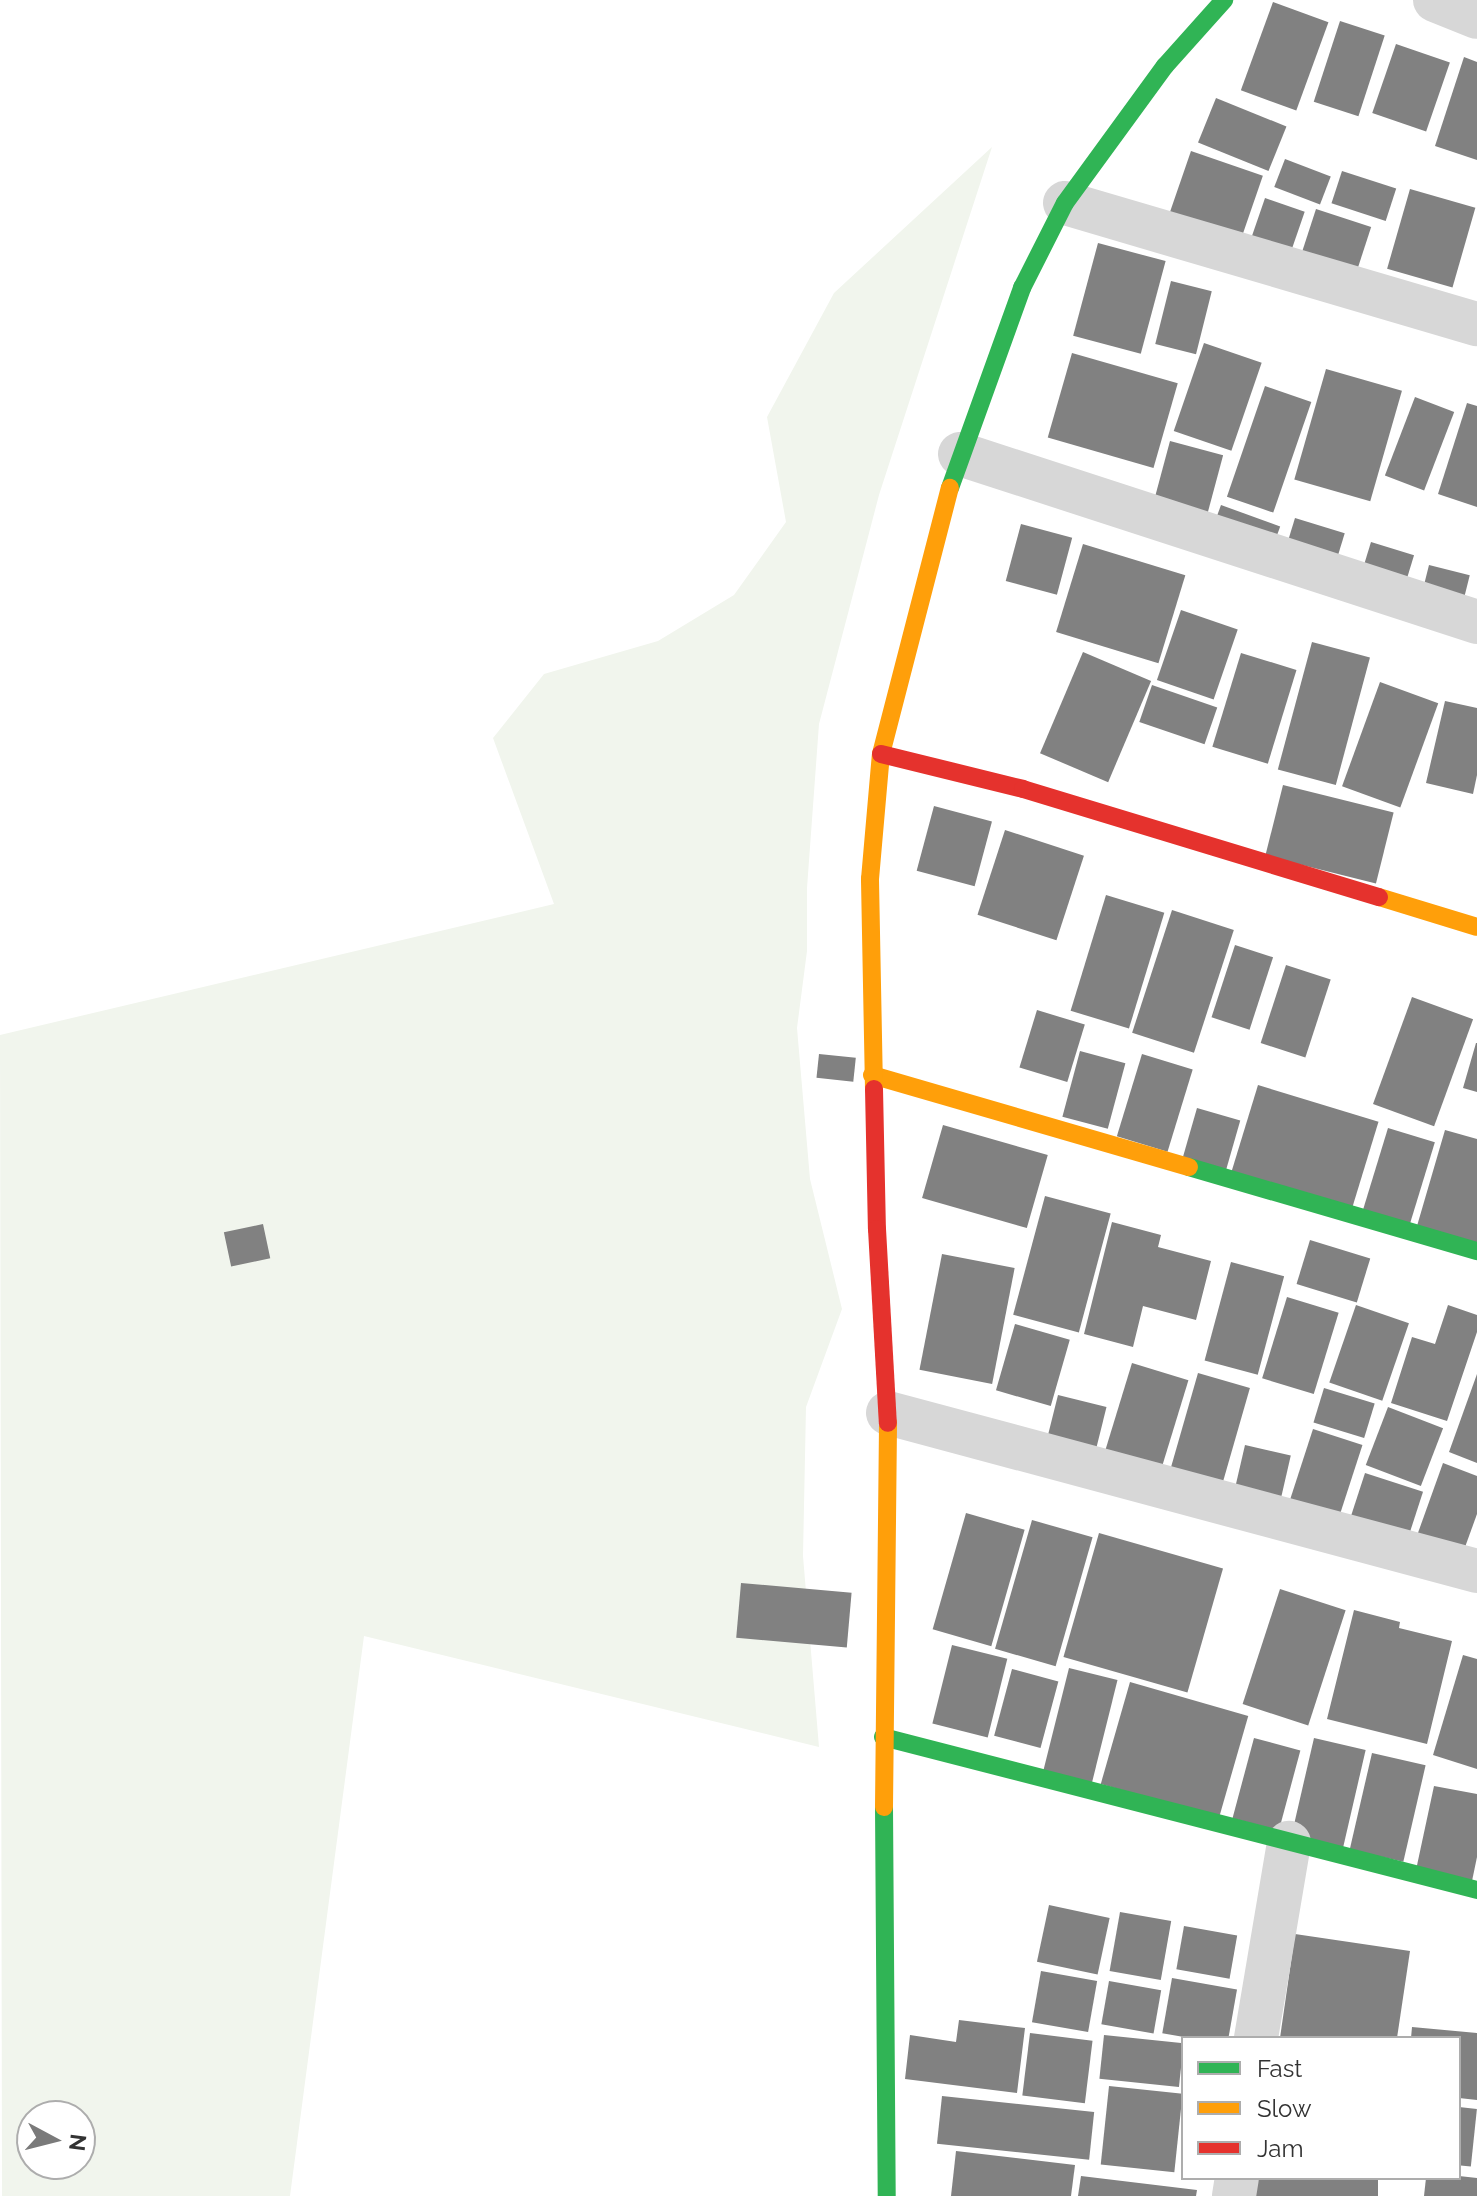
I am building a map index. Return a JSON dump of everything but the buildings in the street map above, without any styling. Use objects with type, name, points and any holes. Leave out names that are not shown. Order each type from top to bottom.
[{"type":"street","points":[[887,2196],[883,1737],[888,1413],[872,1075],[870,879],[881,754],[927,566],[960,454],[1022,288],[1065,203],[1165,66],[1224,0]]},
{"type":"street","points":[[1435,0],[1477,17]]},
{"type":"street","points":[[1065,203],[1477,324]]},
{"type":"street","points":[[960,454],[1477,622]]},
{"type":"street","points":[[881,754],[1023,789],[1477,927]]},
{"type":"street","points":[[872,1075],[1477,1251]]},
{"type":"street","points":[[888,1413],[1477,1571]]},
{"type":"street","points":[[883,1737],[1477,1890]]},
{"type":"street","points":[[1256,2036],[1289,1843]]},
{"type":"shaded area","points":[[992,147],[879,495],[819,724],[807,888],[807,951],[797,1028],[810,1179],[842,1309],[806,1407],[803,1556],[819,1747],[364,1636],[290,2196],[2,2196],[0,1035],[554,904],[493,738],[544,674],[658,641],[734,595],[786,522],[767,417],[834,293]]},
{"type":"traffic: fast","points":[[950,488],[1022,288],[1065,203],[1165,66],[1224,0]]},
{"type":"traffic: fast","points":[[1189,1167],[1477,1251]]},
{"type":"traffic: fast","points":[[883,1737],[1477,1890]]},
{"type":"traffic: fast","points":[[884,1807],[887,2196]]},
{"type":"traffic: slow","points":[[874,1089],[870,879],[881,754],[950,488]]},
{"type":"traffic: slow","points":[[1379,897],[1477,927]]},
{"type":"traffic: slow","points":[[872,1075],[1189,1167]]},
{"type":"traffic: slow","points":[[884,1807],[888,1423]]},
{"type":"traffic: jam","points":[[881,754],[1023,789],[1379,897]]},
{"type":"traffic: jam","points":[[874,1089],[877,1229],[888,1423]]}]
